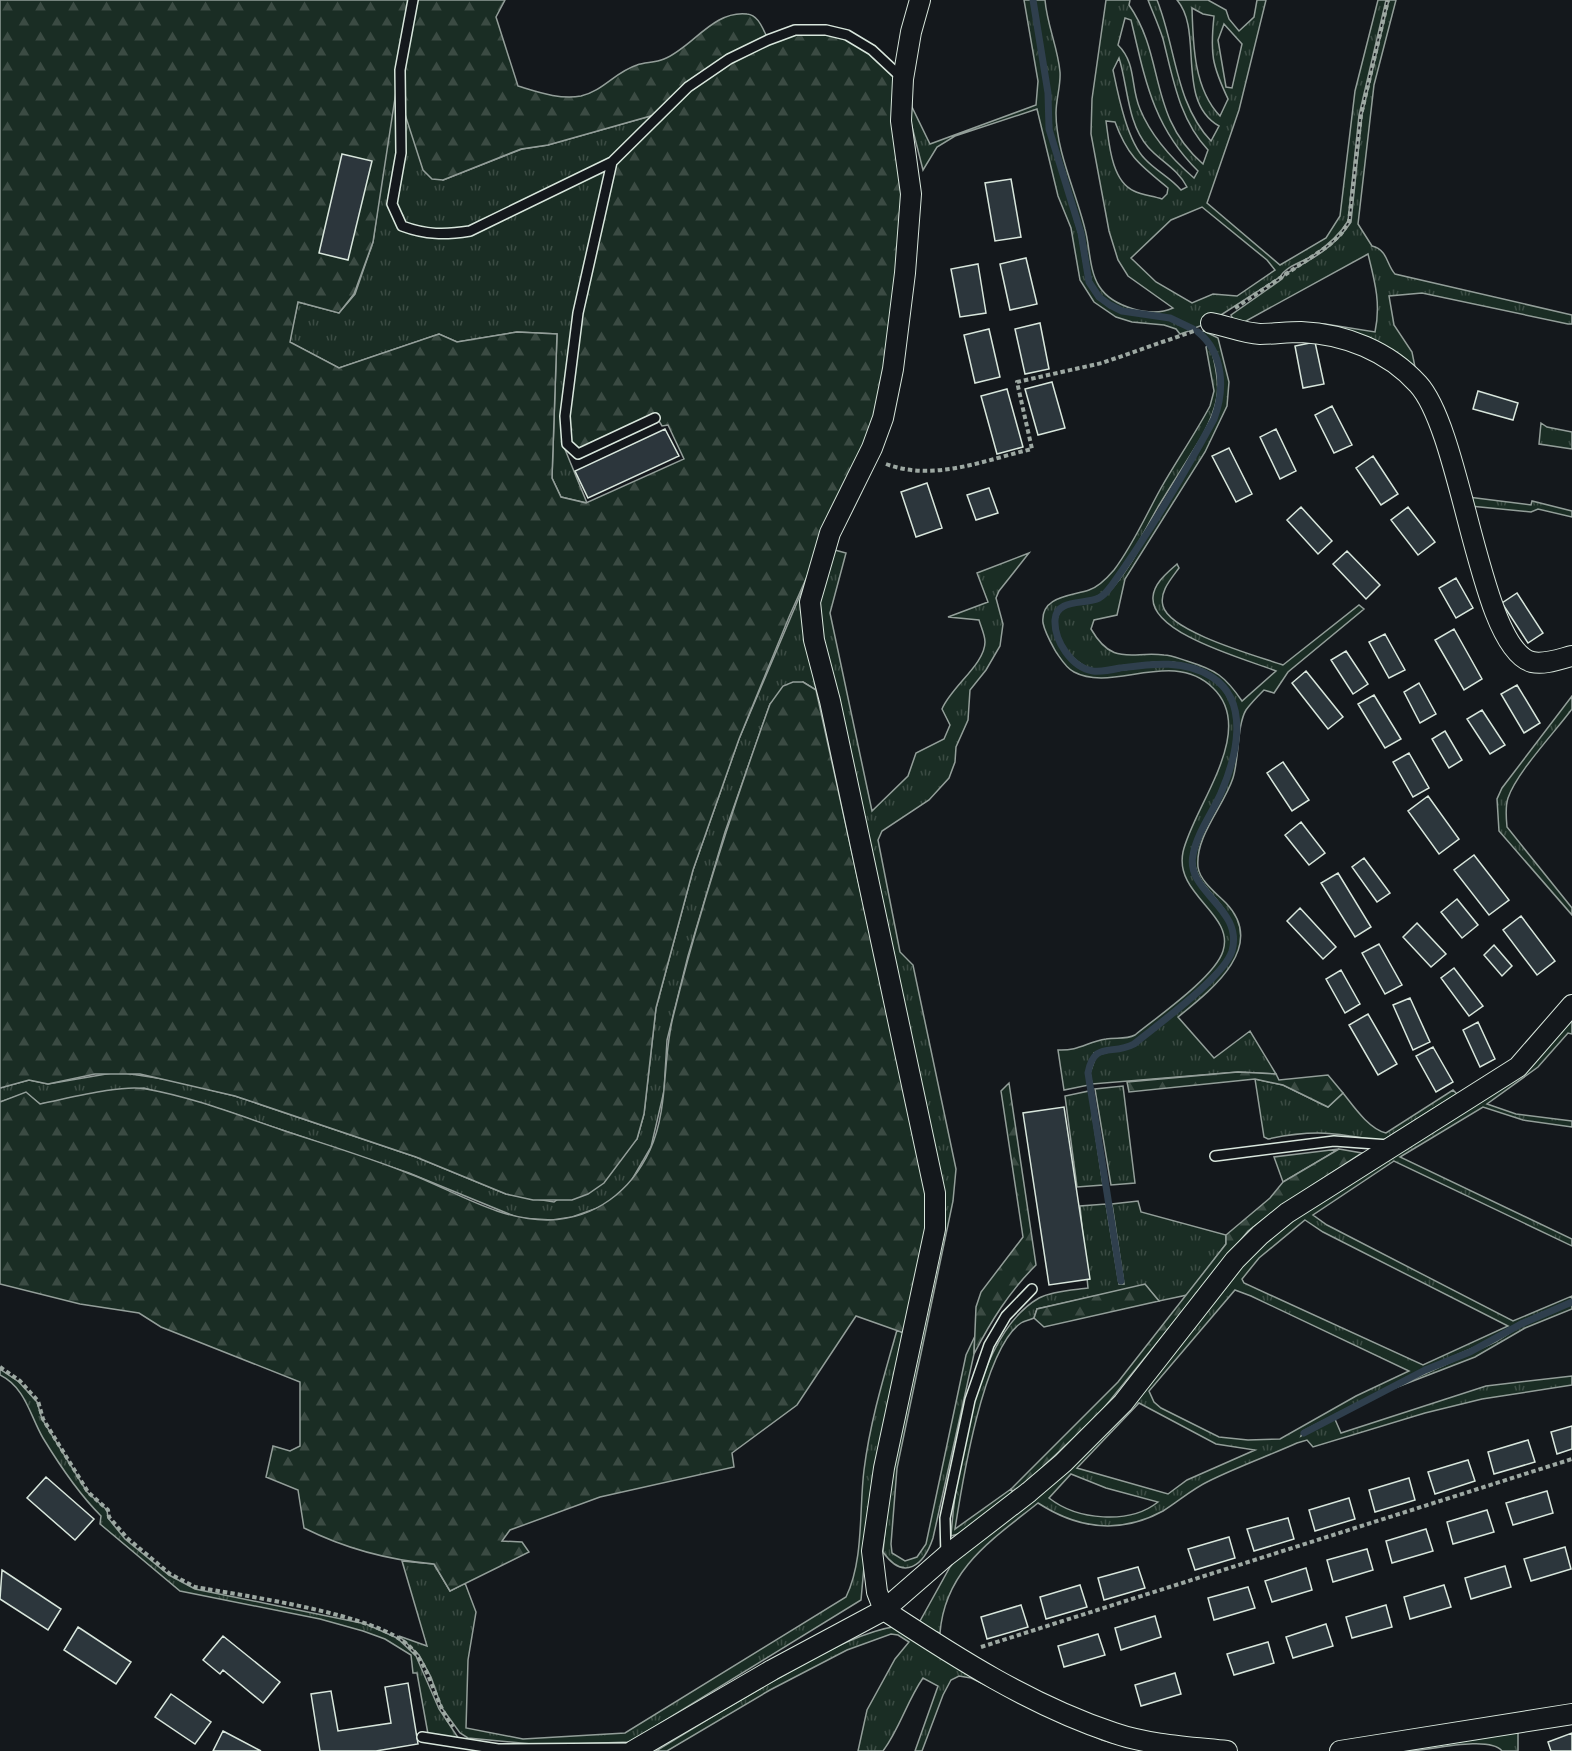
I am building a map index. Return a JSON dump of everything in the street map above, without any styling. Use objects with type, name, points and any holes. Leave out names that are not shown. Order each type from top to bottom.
[{"type":"street","points":[[920,0],[910,32],[903,79],[902,121],[910,194],[905,273],[883,418],[868,457],[830,533],[810,602],[814,640],[830,701],[935,1193],[935,1229],[884,1468],[872,1551],[877,1592],[884,1610],[988,1677],[1047,1706],[1115,1733],[1171,1745],[1227,1751]]},
{"type":"street","points":[[1211,324],[1259,334],[1331,335],[1371,348],[1420,385],[1435,413],[1452,454],[1475,547],[1497,619],[1518,654],[1532,662],[1551,662],[1572,656]]},
{"type":"street","points":[[636,1749],[772,1670],[884,1610],[946,1556],[1029,1492],[1094,1434],[1154,1366],[1235,1260],[1260,1235],[1287,1214],[1518,1067],[1572,1005]]},
{"type":"street","points":[[1340,1751],[1572,1714]]},
{"type":"lane","points":[[413,0],[400,70],[401,153],[392,204],[402,226],[423,234],[448,235],[470,231],[612,162],[688,87],[729,59],[795,30],[826,30],[847,35],[872,50],[903,79]]},
{"type":"lane","points":[[612,162],[578,312],[565,416],[567,444],[578,454],[655,418]]},
{"type":"lane","points":[[1215,1156],[1334,1141],[1394,1145]]},
{"type":"lane","points":[[946,1556],[945,1518],[970,1400],[989,1345],[1006,1316],[1032,1290]]},
{"type":"lane","points":[[423,1737],[470,1745],[524,1750],[636,1749]]},
{"type":"path","points":[[868,457],[907,472],[932,473],[1032,449],[1017,382],[1102,363],[1211,324],[1328,246],[1341,234],[1349,222],[1361,115],[1388,0]]},
{"type":"path","points":[[0,1367],[31,1392],[38,1401],[43,1419],[88,1492],[108,1510],[109,1517],[126,1538],[183,1583],[355,1620],[398,1637],[418,1656],[441,1708],[459,1734],[470,1745]]},
{"type":"path","points":[[954,1656],[1572,1459]]},
{"type":"green space","points":[[0,0],[410,0],[373,242],[354,294],[339,313],[298,302],[290,342],[339,368],[439,334],[457,342],[517,332],[557,334],[552,478],[561,497],[586,503],[684,459],[668,425],[662,426],[656,416],[579,452],[569,443],[567,416],[581,313],[614,165],[690,89],[731,62],[769,42],[796,33],[826,33],[846,38],[870,53],[898,79],[903,244],[881,411],[789,617],[739,739],[693,870],[656,1008],[644,1114],[637,1139],[604,1183],[588,1194],[572,1200],[533,1200],[506,1194],[416,1157],[235,1096],[140,1074],[95,1074],[48,1084],[29,1080],[0,1088]]},
{"type":"green space","points":[[416,0],[505,0],[496,17],[518,86],[557,96],[573,97],[589,94],[629,68],[664,59],[674,54],[713,24],[735,14],[747,14],[754,17],[767,37],[654,115],[548,145],[521,149],[443,180],[432,179],[423,170],[402,105],[403,71]]},
{"type":"green space","points":[[1024,0],[1032,0],[1046,93],[1048,129],[1079,234],[1087,282],[1098,298],[1109,307],[1122,312],[1170,320],[1192,330],[1180,334],[1176,329],[1164,325],[1132,322],[1116,317],[1094,302],[1080,280],[1071,228],[1058,196],[1037,109],[955,136],[937,147],[923,170],[907,107],[909,66],[912,107],[930,144],[1036,105],[1038,81]]},
{"type":"green space","points":[[1035,0],[1045,0],[1059,63],[1060,77],[1056,113],[1059,142],[1085,229],[1091,266],[1096,280],[1105,293],[1122,305],[1143,311],[1164,311],[1173,308],[1128,276],[1118,260],[1109,231],[1091,134],[1092,99],[1106,0],[1130,0],[1129,5],[1141,25],[1173,126],[1185,145],[1203,164],[1208,150],[1190,125],[1178,98],[1163,39],[1148,0],[1157,0],[1183,92],[1199,126],[1211,141],[1219,126],[1206,115],[1198,100],[1193,83],[1189,29],[1185,13],[1177,0],[1208,0],[1226,10],[1229,19],[1239,31],[1254,17],[1257,0],[1266,0],[1239,110],[1207,203],[1280,265],[1326,238],[1340,216],[1355,91],[1378,0],[1386,0],[1359,115],[1348,221],[1337,236],[1317,252],[1290,267],[1280,277],[1210,322],[1195,328],[1171,317],[1123,309],[1100,296],[1091,281],[1082,233],[1051,129],[1049,93]],"holes":[[[1192,8],[1203,14],[1214,16],[1212,40],[1214,59],[1218,77],[1228,99],[1220,116],[1211,105],[1200,80],[1193,37]],[[1125,18],[1131,20],[1153,101],[1171,137],[1198,171],[1194,178],[1163,146],[1150,128],[1140,109],[1131,68],[1118,45]],[[1224,24],[1242,44],[1232,88],[1226,87],[1218,40]],[[1119,58],[1132,116],[1141,137],[1148,147],[1179,175],[1187,187],[1181,190],[1149,163],[1139,151],[1124,117],[1113,70]],[[1106,121],[1115,122],[1125,144],[1136,160],[1168,188],[1167,194],[1162,199],[1137,192],[1126,186],[1120,179],[1112,160]],[[1202,207],[1267,260],[1275,270],[1237,296],[1213,294],[1192,303],[1156,282],[1131,258],[1171,220]]]},
{"type":"green space","points":[[1389,0],[1396,0],[1374,85],[1358,224],[1372,246],[1384,254],[1395,274],[1572,315],[1572,324],[1422,293],[1389,296],[1394,325],[1412,352],[1416,372],[1299,330],[1234,321],[1231,315],[1282,279],[1285,274],[1322,252],[1338,239],[1351,222],[1362,115]],"holes":[[[1368,254],[1377,302],[1375,332],[1325,324],[1269,325],[1244,322]]]},
{"type":"green space","points":[[397,70],[398,152],[389,204],[400,229],[435,237],[471,234],[609,167],[564,447],[587,503],[561,497],[552,478],[557,334],[517,332],[457,342],[439,334],[339,368],[289,342],[298,302],[339,313],[355,294],[373,242]]},
{"type":"green space","points":[[402,105],[443,180],[522,149],[548,145],[654,115],[610,160],[469,228],[424,230],[404,223],[395,203]]},
{"type":"green space","points":[[1204,331],[1218,338],[1229,382],[1227,406],[1205,452],[1125,579],[1117,615],[1094,620],[1091,629],[1107,649],[1115,653],[1170,656],[1205,668],[1225,680],[1242,701],[1276,671],[1203,644],[1167,623],[1156,610],[1153,597],[1158,583],[1177,564],[1179,568],[1166,586],[1162,601],[1169,616],[1197,634],[1283,665],[1359,605],[1364,609],[1288,672],[1274,693],[1264,690],[1246,710],[1241,724],[1233,778],[1205,833],[1198,855],[1199,872],[1237,919],[1241,936],[1238,952],[1230,967],[1205,994],[1178,1017],[1214,1058],[1250,1031],[1276,1074],[1238,1072],[1092,1084],[1090,1073],[1096,1056],[1135,1045],[1205,987],[1228,962],[1235,946],[1230,920],[1201,880],[1194,858],[1235,757],[1238,718],[1234,702],[1225,687],[1213,675],[1195,667],[1162,662],[1110,669],[1090,669],[1077,661],[1065,649],[1056,627],[1060,612],[1065,608],[1101,598],[1115,585],[1136,554],[1215,420],[1221,397],[1221,373],[1215,350],[1200,332]]},
{"type":"green space","points":[[1210,344],[1218,392],[1213,413],[1201,438],[1113,582],[1099,596],[1061,606],[1056,611],[1053,622],[1062,649],[1072,662],[1084,670],[1099,673],[1153,666],[1178,666],[1201,672],[1225,692],[1232,708],[1235,725],[1234,743],[1224,779],[1196,840],[1191,858],[1192,871],[1197,882],[1228,923],[1232,935],[1231,949],[1226,959],[1203,985],[1133,1043],[1094,1053],[1087,1072],[1089,1085],[1064,1090],[1058,1050],[1072,1049],[1099,1040],[1135,1035],[1209,973],[1223,951],[1224,938],[1221,926],[1187,880],[1183,867],[1183,852],[1219,769],[1226,747],[1229,725],[1225,706],[1213,688],[1197,677],[1179,672],[1161,671],[1106,678],[1089,677],[1074,672],[1066,666],[1056,652],[1043,623],[1043,614],[1052,602],[1089,590],[1106,579],[1139,530],[1210,406],[1214,391],[1206,347]]},
{"type":"green space","points":[[1541,423],[1547,427],[1572,432],[1572,449],[1539,444]]},
{"type":"green space","points":[[1468,497],[1531,505],[1532,501],[1572,511],[1572,517],[1538,509],[1531,512],[1470,506]]},
{"type":"green space","points":[[831,549],[846,553],[830,613],[872,811],[908,776],[916,753],[944,739],[950,725],[942,709],[980,659],[984,650],[985,639],[979,620],[948,617],[988,602],[977,573],[1029,553],[996,598],[1003,624],[1000,646],[986,670],[970,690],[968,720],[956,747],[955,762],[949,778],[929,800],[882,831],[878,840],[900,952],[913,965],[956,1169],[953,1201],[897,1468],[891,1544],[892,1553],[905,1561],[917,1557],[926,1544],[966,1355],[975,1336],[974,1354],[933,1538],[919,1562],[906,1568],[898,1566],[883,1552],[891,1468],[909,1385],[820,624],[820,601]]},
{"type":"green space","points":[[807,579],[803,613],[816,690],[803,682],[770,704],[725,832],[688,956],[667,1040],[664,1091],[651,1147],[630,1183],[606,1205],[572,1217],[552,1220],[519,1218],[409,1173],[223,1110],[144,1088],[40,1104],[26,1093],[0,1102],[0,1088],[29,1080],[48,1084],[118,1072],[170,1080],[235,1096],[416,1157],[506,1194],[554,1202],[637,1139],[644,1114],[656,1008],[693,870],[739,739]]},
{"type":"green space","points":[[793,682],[803,682],[816,690],[924,1179],[928,1219],[904,1333],[856,1316],[797,1405],[732,1453],[734,1467],[600,1497],[510,1530],[502,1541],[522,1542],[529,1552],[450,1591],[434,1564],[400,1560],[367,1552],[335,1542],[304,1528],[298,1490],[266,1477],[273,1446],[290,1451],[300,1446],[300,1382],[161,1327],[139,1313],[80,1304],[0,1284],[0,1102],[26,1092],[40,1104],[94,1093],[136,1088],[180,1097],[362,1156],[513,1216],[549,1220],[566,1218],[582,1214],[610,1200],[633,1178],[650,1150],[656,1134],[663,1101],[667,1050],[673,1017],[705,898],[770,704],[783,686]]},
{"type":"green space","points":[[1572,696],[1572,709],[1519,776],[1508,798],[1506,812],[1507,827],[1572,908],[1572,915],[1499,831],[1497,799],[1502,788]]},
{"type":"green space","points":[[1572,1014],[1572,1034],[1568,1033],[1538,1067],[1487,1104],[1516,1114],[1572,1121],[1572,1127],[1523,1120],[1483,1107],[1400,1157],[1572,1239],[1572,1246],[1394,1161],[1313,1215],[1327,1225],[1513,1321],[1572,1296],[1572,1301],[1520,1322],[1494,1339],[1424,1369],[1303,1431],[1301,1436],[1334,1417],[1341,1433],[1486,1386],[1572,1376],[1572,1385],[1482,1399],[1425,1413],[1313,1447],[1307,1440],[1297,1443],[1209,1481],[1163,1511],[1131,1524],[1099,1526],[1084,1523],[1068,1519],[1038,1503],[989,1543],[961,1573],[944,1611],[940,1633],[930,1630],[920,1621],[950,1567],[959,1556],[987,1535],[1227,1280],[1281,1228],[1368,1168]],"holes":[[[1305,1220],[1323,1232],[1508,1326],[1423,1365],[1244,1283],[1242,1279],[1259,1258]],[[1235,1290],[1409,1371],[1356,1396],[1280,1439],[1248,1440],[1219,1437],[1161,1408],[1154,1402],[1149,1391]],[[1139,1403],[1216,1444],[1255,1450],[1187,1480],[1168,1494],[1077,1468]],[[1071,1474],[1106,1488],[1158,1502],[1133,1514],[1103,1517],[1074,1511],[1049,1498]]]},
{"type":"green space","points":[[1238,1072],[1276,1074],[1279,1080],[1328,1075],[1343,1093],[1328,1107],[1283,1085],[1255,1079],[1129,1092],[1127,1082]]},
{"type":"green space","points":[[1255,1079],[1283,1085],[1328,1107],[1343,1093],[1368,1122],[1386,1133],[1453,1090],[1457,1094],[1382,1141],[1325,1133],[1268,1139],[1264,1137]]},
{"type":"green space","points":[[1009,1083],[1036,1265],[1001,1307],[974,1354],[976,1307],[981,1292],[1023,1237],[1001,1091]]},
{"type":"green space","points":[[1123,1086],[1135,1183],[1111,1185],[1095,1089]]},
{"type":"green space","points":[[1089,1091],[1103,1185],[1077,1187],[1065,1096]]},
{"type":"green space","points":[[1339,1149],[1283,1182],[1274,1157]]},
{"type":"green space","points":[[1339,1149],[1362,1153],[1282,1205],[1248,1231],[1099,1414],[1014,1494],[1011,1489],[1118,1382],[1226,1244],[1226,1235],[1270,1198],[1283,1182]]},
{"type":"green space","points":[[1138,1201],[1141,1212],[1226,1235],[1226,1244],[1187,1295],[1159,1301],[1145,1285],[1037,1309],[1034,1318],[1021,1323],[1008,1337],[985,1388],[969,1451],[955,1529],[1011,1489],[1014,1494],[958,1534],[951,1536],[964,1441],[973,1405],[999,1341],[1017,1316],[1039,1298],[1057,1292],[1088,1288],[1080,1206],[1106,1204],[1119,1284],[1124,1284],[1112,1204]]},
{"type":"green space","points":[[1145,1284],[1159,1301],[1044,1327],[1034,1318],[1037,1309]]},
{"type":"green space","points":[[1572,1304],[1572,1309],[1525,1328],[1475,1357],[1387,1391],[1495,1342],[1522,1325]]},
{"type":"green space","points":[[897,1330],[904,1333],[871,1488],[861,1600],[630,1742],[542,1745],[468,1738],[460,1733],[442,1708],[431,1677],[419,1655],[399,1636],[427,1646],[402,1561],[434,1564],[450,1591],[465,1583],[476,1612],[468,1660],[466,1728],[523,1739],[625,1733],[846,1597],[856,1567],[864,1470],[870,1434]]},
{"type":"green space","points":[[0,1369],[19,1382],[37,1402],[42,1419],[87,1492],[107,1510],[108,1518],[125,1539],[169,1575],[195,1589],[366,1624],[397,1638],[416,1656],[439,1709],[459,1739],[428,1734],[417,1673],[413,1673],[411,1655],[385,1639],[320,1619],[180,1591],[100,1524],[101,1516],[63,1469],[43,1438],[22,1395],[16,1387],[0,1375]]},
{"type":"green space","points":[[898,1626],[1121,1745],[1102,1740],[971,1678],[959,1676],[951,1680],[943,1695],[922,1751],[915,1751],[938,1686],[923,1678],[883,1751],[858,1751],[867,1710],[895,1659],[909,1642],[898,1635],[891,1634],[847,1650],[770,1690],[667,1751],[656,1751],[825,1653],[854,1639]]},
{"type":"green space","points":[[1518,1730],[1518,1751],[1502,1751],[1495,1746],[1473,1744],[1411,1751],[1368,1751]]},
{"type":"building","points":[[342,154],[372,161],[348,260],[319,253]]},
{"type":"building","points":[[1011,179],[1021,237],[995,241],[985,183]]},
{"type":"building","points":[[1026,258],[1037,304],[1010,310],[1000,264]]},
{"type":"building","points":[[978,264],[986,313],[960,317],[951,269]]},
{"type":"building","points":[[1040,323],[1049,369],[1025,374],[1015,329]]},
{"type":"building","points":[[989,329],[1000,377],[975,383],[964,335]]},
{"type":"building","points":[[1315,342],[1324,384],[1303,388],[1295,346]]},
{"type":"building","points":[[1052,382],[1065,428],[1038,435],[1025,389]]},
{"type":"building","points":[[1007,389],[1023,447],[997,454],[981,396]]},
{"type":"building","points":[[1478,391],[1518,403],[1513,420],[1473,409]]},
{"type":"building","points":[[1332,406],[1352,445],[1334,453],[1315,415]]},
{"type":"building","points":[[665,429],[679,456],[588,498],[575,471]]},
{"type":"building","points":[[1276,429],[1296,471],[1280,479],[1260,437]]},
{"type":"building","points":[[1229,448],[1252,494],[1236,502],[1212,456]]},
{"type":"building","points":[[1373,456],[1398,494],[1381,505],[1356,468]]},
{"type":"building","points":[[927,483],[942,528],[916,537],[901,492]]},
{"type":"building","points":[[989,488],[998,513],[976,520],[967,495]]},
{"type":"building","points":[[1301,507],[1332,541],[1318,554],[1287,520]]},
{"type":"building","points":[[1408,507],[1435,542],[1418,555],[1391,520]]},
{"type":"building","points":[[1347,551],[1380,585],[1366,599],[1333,564]]},
{"type":"building","points":[[1456,578],[1473,608],[1456,618],[1439,588]]},
{"type":"building","points":[[1517,593],[1543,633],[1528,643],[1502,603]]},
{"type":"building","points":[[1454,629],[1482,679],[1464,690],[1435,640]]},
{"type":"building","points":[[1385,634],[1405,670],[1389,678],[1369,642]]},
{"type":"building","points":[[1346,651],[1368,684],[1353,694],[1331,660]]},
{"type":"building","points":[[1306,671],[1343,717],[1328,729],[1292,683]]},
{"type":"building","points":[[1419,683],[1436,714],[1420,723],[1404,692]]},
{"type":"building","points":[[1517,685],[1540,723],[1524,733],[1501,694]]},
{"type":"building","points":[[1374,695],[1401,739],[1385,748],[1358,704]]},
{"type":"building","points":[[1482,710],[1505,745],[1490,754],[1467,719]]},
{"type":"building","points":[[1445,731],[1462,760],[1449,768],[1432,739]]},
{"type":"building","points":[[1409,753],[1429,788],[1413,797],[1393,762]]},
{"type":"building","points":[[1283,762],[1309,800],[1292,811],[1267,773]]},
{"type":"building","points":[[1428,796],[1459,839],[1439,854],[1408,811]]},
{"type":"building","points":[[1301,822],[1325,853],[1309,865],[1285,835]]},
{"type":"building","points":[[1474,855],[1509,900],[1489,915],[1454,870]]},
{"type":"building","points":[[1364,858],[1390,893],[1377,902],[1352,867]]},
{"type":"building","points":[[1338,873],[1371,927],[1355,937],[1321,883]]},
{"type":"building","points":[[1457,899],[1478,925],[1462,938],[1441,912]]},
{"type":"building","points":[[1300,908],[1336,947],[1323,959],[1287,921]]},
{"type":"building","points":[[1521,916],[1555,961],[1537,975],[1503,930]]},
{"type":"building","points":[[1417,923],[1446,954],[1431,967],[1403,937]]},
{"type":"building","points":[[1379,944],[1402,985],[1385,994],[1362,953]]},
{"type":"building","points":[[1494,945],[1512,966],[1502,976],[1484,955]]},
{"type":"building","points":[[1454,968],[1483,1006],[1469,1016],[1441,978]]},
{"type":"building","points":[[1341,970],[1360,1004],[1345,1013],[1326,979]]},
{"type":"building","points":[[1410,998],[1430,1042],[1413,1050],[1393,1005]]},
{"type":"building","points":[[1368,1014],[1397,1064],[1378,1075],[1349,1025]]},
{"type":"building","points":[[1478,1022],[1495,1059],[1480,1067],[1463,1030]]},
{"type":"building","points":[[1433,1047],[1453,1082],[1436,1092],[1416,1056]]},
{"type":"building","points":[[1064,1107],[1090,1279],[1049,1285],[1023,1113]]},
{"type":"building","points":[[1572,1426],[1572,1449],[1557,1454],[1551,1432]]},
{"type":"building","points":[[1528,1440],[1535,1462],[1494,1474],[1488,1452]]},
{"type":"building","points":[[1468,1460],[1475,1481],[1435,1494],[1428,1472]]},
{"type":"building","points":[[46,1477],[94,1519],[75,1540],[27,1498]]},
{"type":"building","points":[[1409,1478],[1415,1500],[1375,1512],[1369,1490]]},
{"type":"building","points":[[1547,1491],[1553,1513],[1513,1525],[1506,1503]]},
{"type":"building","points":[[1349,1498],[1355,1519],[1315,1531],[1309,1510]]},
{"type":"building","points":[[1487,1510],[1494,1532],[1453,1544],[1447,1522]]},
{"type":"building","points":[[1288,1518],[1294,1539],[1254,1551],[1247,1529]]},
{"type":"building","points":[[1426,1529],[1433,1551],[1392,1563],[1386,1541]]},
{"type":"building","points":[[1229,1537],[1235,1558],[1195,1570],[1188,1549]]},
{"type":"building","points":[[1565,1547],[1571,1569],[1531,1581],[1524,1559]]},
{"type":"building","points":[[1367,1549],[1373,1570],[1333,1582],[1327,1560]]},
{"type":"building","points":[[1505,1566],[1511,1587],[1471,1599],[1465,1578]]},
{"type":"building","points":[[1138,1567],[1145,1588],[1104,1600],[1098,1578]]},
{"type":"building","points":[[1306,1568],[1312,1590],[1272,1602],[1265,1581]]},
{"type":"building","points":[[2,1570],[61,1609],[48,1630],[0,1599]]},
{"type":"building","points":[[1080,1585],[1087,1607],[1046,1619],[1040,1597]]},
{"type":"building","points":[[1444,1585],[1451,1607],[1410,1619],[1404,1597]]},
{"type":"building","points":[[1248,1587],[1255,1608],[1214,1620],[1208,1598]]},
{"type":"building","points":[[1021,1605],[1028,1627],[987,1639],[981,1617]]},
{"type":"building","points":[[1386,1605],[1392,1627],[1352,1638],[1346,1617]]},
{"type":"building","points":[[1155,1616],[1161,1637],[1121,1650],[1115,1628]]},
{"type":"building","points":[[1326,1624],[1333,1646],[1293,1658],[1286,1637]]},
{"type":"building","points":[[78,1627],[131,1662],[116,1684],[64,1650]]},
{"type":"building","points":[[1098,1634],[1105,1655],[1064,1667],[1058,1646]]},
{"type":"building","points":[[223,1636],[280,1682],[263,1703],[223,1670],[220,1674],[203,1660]]},
{"type":"building","points":[[1268,1642],[1274,1663],[1234,1675],[1227,1654]]},
{"type":"building","points":[[1175,1673],[1181,1694],[1141,1706],[1135,1685]]},
{"type":"building","points":[[408,1683],[418,1744],[376,1751],[320,1751],[311,1694],[331,1691],[338,1731],[391,1723],[385,1687]]},
{"type":"building","points":[[171,1694],[211,1722],[195,1744],[155,1717]]},
{"type":"building","points":[[223,1731],[261,1751],[213,1751]]},
{"type":"building","points":[[1572,1733],[1572,1751],[1551,1751],[1548,1742]]},
{"type":"waterway","points":[[1033,0],[1048,93],[1049,129],[1081,233],[1089,282],[1099,297],[1122,311],[1170,318],[1193,329]]},
{"type":"waterway","points":[[1121,1281],[1088,1073],[1091,1063],[1099,1052],[1134,1044],[1189,1000],[1217,974],[1232,951],[1233,936],[1230,923],[1197,880],[1193,868],[1193,855],[1205,823],[1227,779],[1235,748],[1236,715],[1232,701],[1224,688],[1212,677],[1190,667],[1155,664],[1100,671],[1085,669],[1071,659],[1061,645],[1055,628],[1055,620],[1060,608],[1072,603],[1093,600],[1108,591],[1165,504],[1214,419],[1220,396],[1220,372],[1213,350],[1198,332]]},
{"type":"waterway","points":[[1304,1433],[1425,1370],[1470,1352],[1521,1324],[1572,1302]]}]
